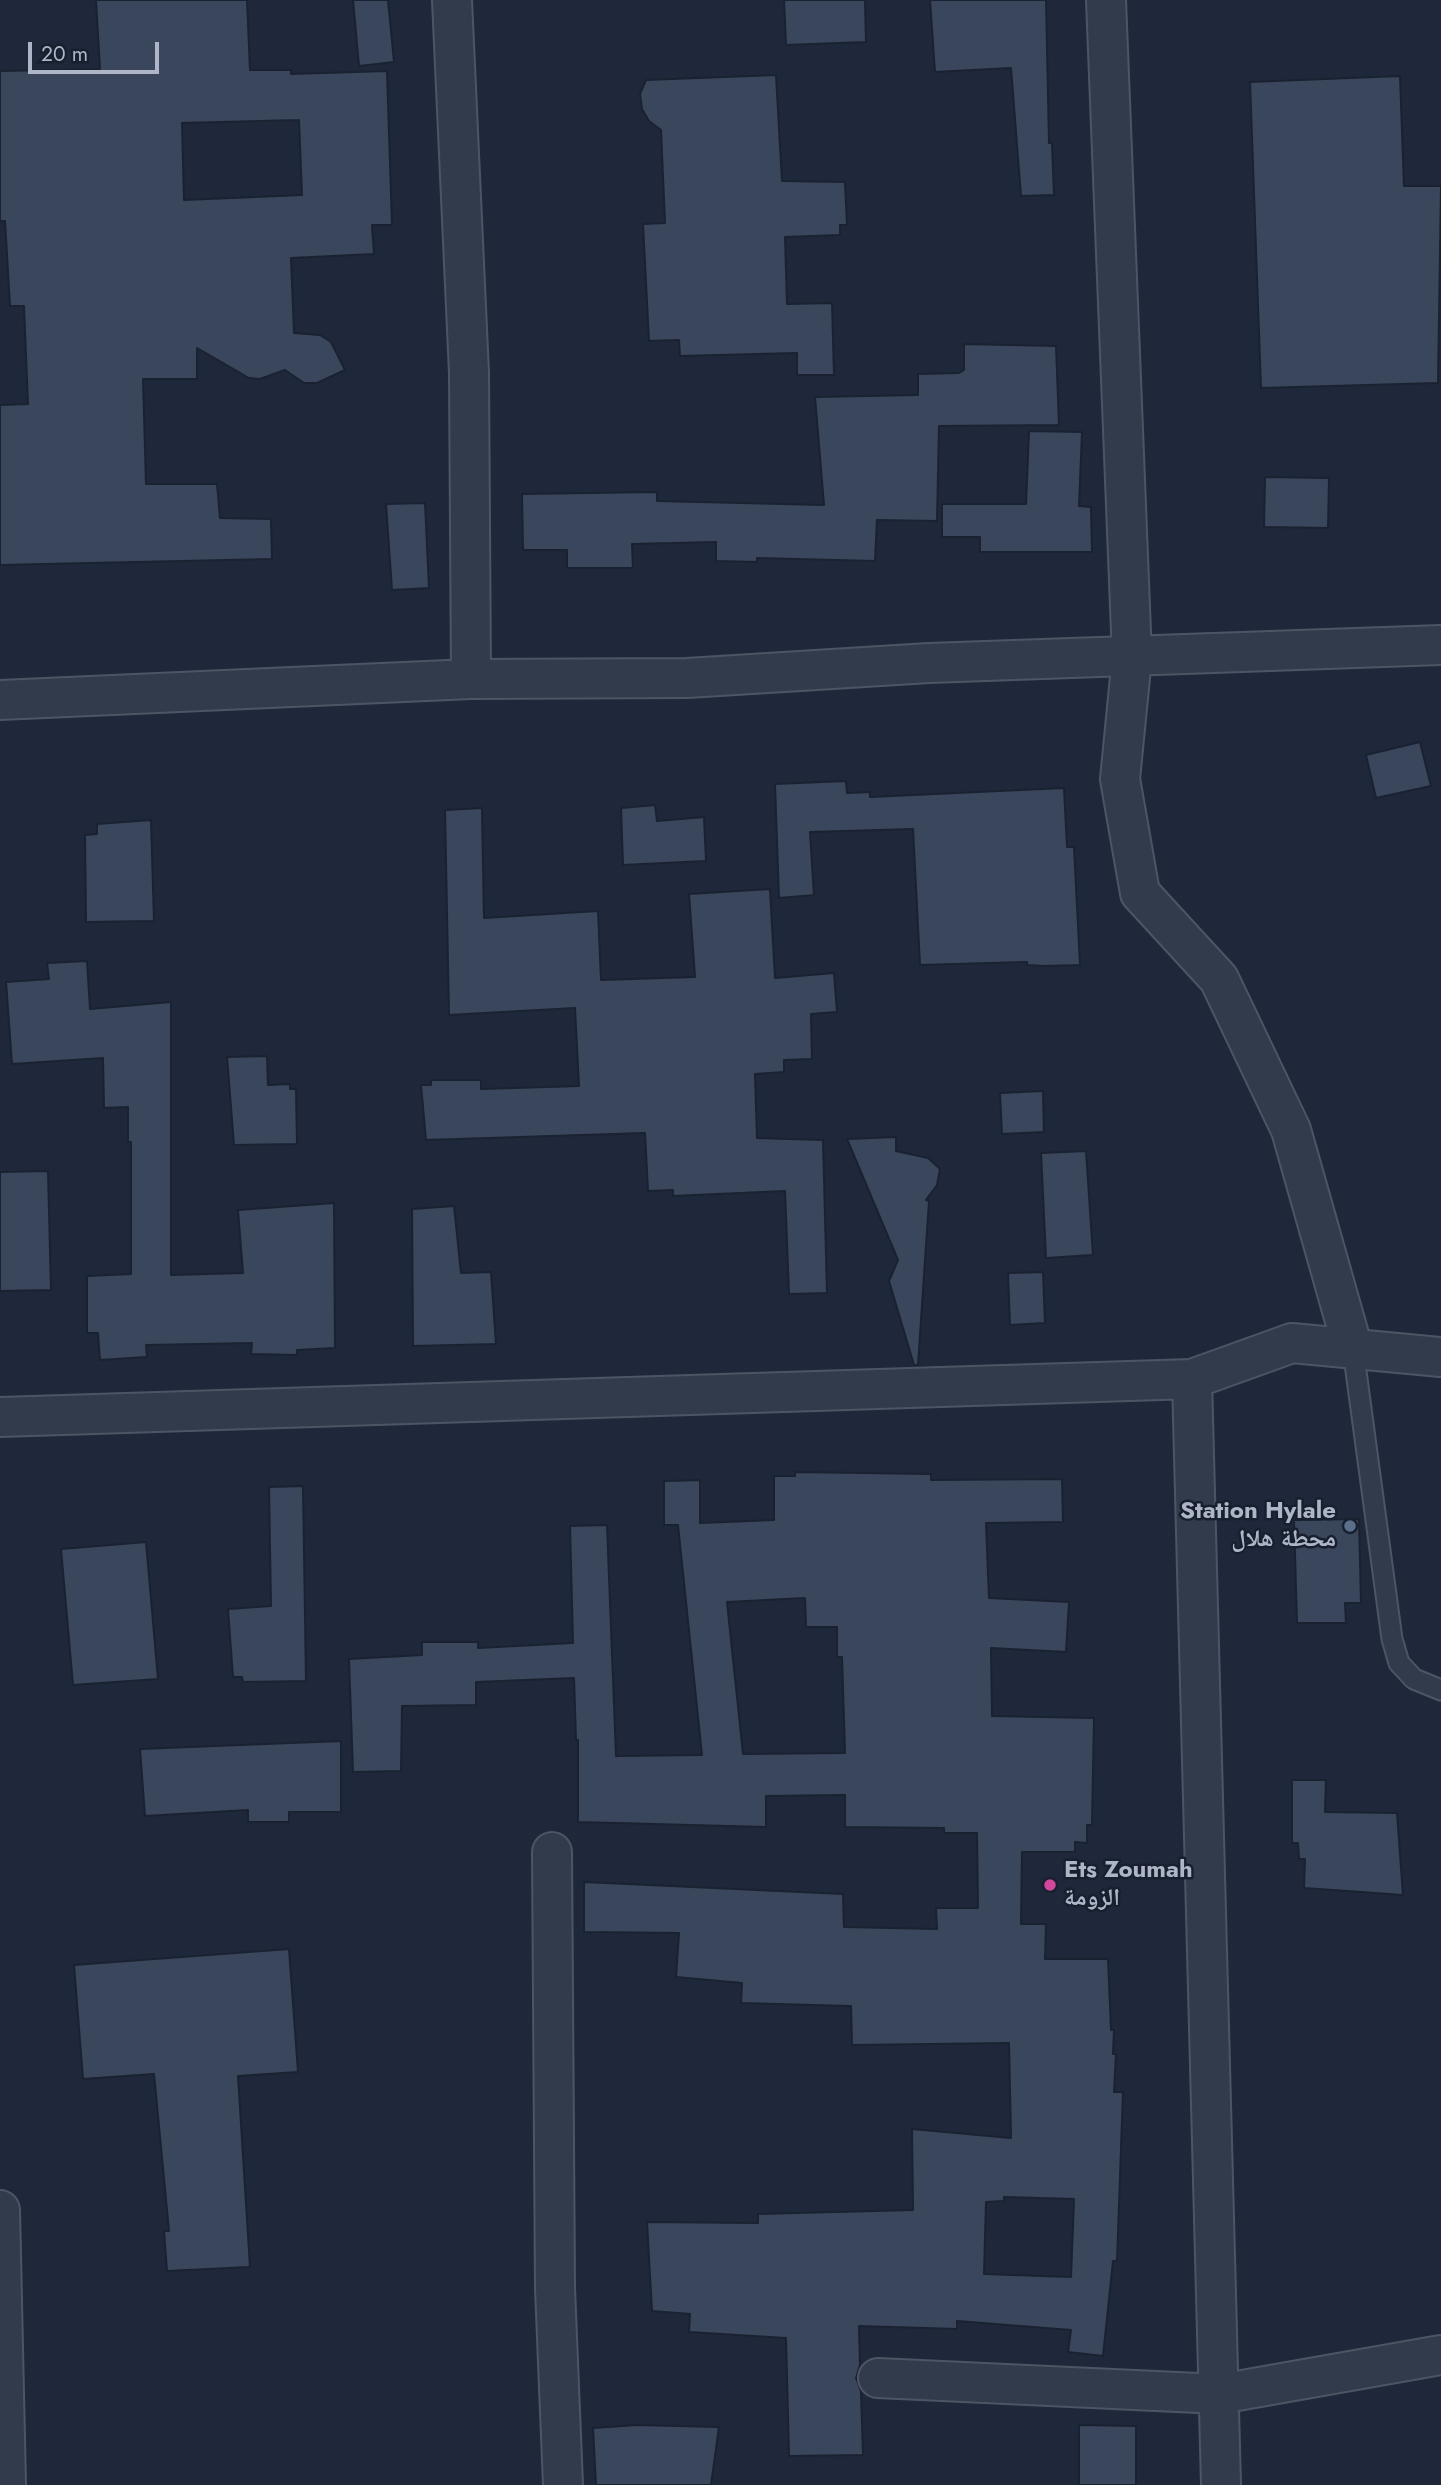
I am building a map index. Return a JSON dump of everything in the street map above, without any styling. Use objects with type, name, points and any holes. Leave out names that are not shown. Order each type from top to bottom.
[{"type":"street","points":[[452,0],[469,373],[471,679]]},
{"type":"street","points":[[1106,0],[1132,657],[1120,779],[1140,893],[1219,979],[1291,1130],[1353,1349]]},
{"type":"street","points":[[0,700],[471,679],[687,678],[929,663],[1441,645]]},
{"type":"street","points":[[0,1417],[1192,1379],[1292,1343],[1441,1357]]},
{"type":"street","points":[[1192,1379],[1221,2485]]},
{"type":"street","points":[[552,1852],[555,2288],[563,2485]]},
{"type":"street","points":[[0,2210],[6,2485]]},
{"type":"street","points":[[878,2378],[1220,2394],[1441,2355]]},
{"type":"lane","points":[[1353,1349],[1392,1639],[1399,1663],[1414,1679],[1441,1690]]},
{"type":"building","points":[[96,0],[247,0],[250,70],[291,70],[291,74],[387,71],[392,225],[372,225],[374,254],[291,258],[294,333],[320,335],[331,342],[345,370],[317,383],[304,383],[285,370],[260,379],[249,378],[197,348],[197,379],[143,379],[146,484],[217,484],[220,518],[271,519],[272,559],[0,565],[0,405],[28,404],[24,306],[10,306],[5,221],[0,221],[0,71],[100,69]],"holes":[[[299,120],[302,195],[184,200],[182,123]]]},
{"type":"building","points":[[353,0],[388,0],[394,62],[359,66]]},
{"type":"building","points":[[784,0],[865,0],[866,42],[786,45]]},
{"type":"building","points":[[930,0],[1046,0],[1049,143],[1052,143],[1054,195],[1021,196],[1011,68],[935,72]]},
{"type":"building","points":[[776,75],[782,181],[845,182],[847,225],[840,225],[840,235],[785,237],[787,304],[832,303],[834,375],[797,375],[797,353],[680,356],[679,340],[649,341],[643,224],[665,223],[661,130],[649,121],[642,109],[640,94],[646,80]]},
{"type":"building","points":[[1400,76],[1404,186],[1441,186],[1438,383],[1261,388],[1250,82]]},
{"type":"building","points":[[964,344],[1056,346],[1059,425],[939,426],[937,521],[877,520],[875,561],[757,558],[757,562],[716,561],[716,542],[632,544],[633,568],[567,568],[567,550],[523,550],[522,494],[657,492],[657,501],[824,505],[815,397],[918,395],[918,374],[959,373],[964,370]]},
{"type":"building","points":[[1029,431],[1082,432],[1079,506],[1091,507],[1092,552],[980,552],[980,537],[942,537],[942,504],[1026,504]]},
{"type":"building","points":[[1265,477],[1329,478],[1328,528],[1264,527]]},
{"type":"building","points":[[425,503],[429,588],[392,590],[386,504]]},
{"type":"building","points":[[1420,742],[1431,786],[1376,798],[1366,755]]},
{"type":"building","points":[[846,781],[847,793],[870,792],[870,797],[1064,788],[1067,847],[1074,847],[1080,965],[1044,966],[1027,965],[1027,962],[920,965],[913,829],[810,832],[814,895],[779,898],[775,784]]},
{"type":"building","points":[[655,805],[657,821],[704,817],[706,861],[623,865],[621,808]]},
{"type":"building","points":[[482,808],[484,918],[598,911],[601,980],[695,977],[689,894],[770,889],[775,978],[834,973],[837,1012],[811,1014],[812,1059],[784,1060],[784,1072],[755,1074],[757,1138],[823,1140],[827,1293],[789,1294],[785,1191],[673,1196],[673,1190],[648,1191],[645,1133],[426,1140],[421,1085],[431,1085],[431,1080],[481,1080],[481,1089],[579,1086],[575,1008],[449,1015],[445,810]]},
{"type":"building","points":[[151,820],[154,921],[86,922],[85,835],[97,834],[97,824]]},
{"type":"building","points":[[87,961],[90,1009],[171,1002],[171,1275],[243,1273],[238,1210],[334,1203],[335,1348],[297,1350],[297,1355],[251,1354],[252,1343],[146,1345],[147,1357],[100,1360],[98,1333],[87,1333],[87,1276],[131,1274],[131,1142],[128,1142],[128,1107],[104,1108],[103,1058],[12,1064],[6,982],[49,979],[47,963]]},
{"type":"building","points":[[267,1056],[268,1085],[290,1084],[290,1089],[296,1089],[297,1144],[234,1145],[227,1057]]},
{"type":"building","points":[[1043,1091],[1044,1132],[1002,1134],[1000,1093]]},
{"type":"building","points":[[896,1137],[896,1151],[928,1158],[940,1169],[937,1185],[926,1200],[929,1201],[918,1365],[914,1365],[889,1281],[898,1260],[847,1139]]},
{"type":"building","points":[[1086,1151],[1093,1255],[1046,1258],[1041,1153]]},
{"type":"building","points":[[48,1171],[51,1290],[0,1291],[0,1172]]},
{"type":"building","points":[[454,1206],[461,1273],[491,1272],[496,1344],[413,1346],[412,1209]]},
{"type":"building","points":[[1043,1272],[1045,1323],[1010,1325],[1008,1273]]},
{"type":"building","points":[[795,1472],[931,1474],[931,1480],[1062,1479],[1063,1522],[986,1523],[989,1598],[1069,1602],[1066,1652],[991,1648],[992,1716],[1094,1718],[1092,1825],[1087,1825],[1087,1843],[1075,1842],[1075,1852],[1022,1852],[1021,1924],[1046,1924],[1045,1959],[1108,1959],[1111,2030],[1114,2030],[1113,2054],[1116,2054],[1114,2092],[1123,2092],[1117,2261],[1113,2261],[1103,2356],[1068,2352],[1071,2330],[957,2321],[957,2329],[859,2326],[860,2365],[856,2378],[861,2391],[863,2455],[789,2456],[786,2338],[689,2332],[690,2314],[652,2311],[647,2222],[758,2223],[758,2214],[913,2210],[912,2129],[1011,2138],[1009,2043],[852,2045],[851,2006],[741,2003],[742,1983],[676,1977],[679,1933],[584,1932],[584,1882],[843,1894],[844,1927],[937,1929],[936,1908],[978,1908],[977,1833],[944,1833],[944,1828],[845,1827],[845,1795],[766,1796],[766,1827],[578,1822],[578,1740],[574,1678],[476,1682],[476,1705],[402,1706],[401,1771],[353,1772],[349,1659],[422,1655],[422,1642],[478,1642],[478,1648],[573,1643],[570,1526],[607,1525],[616,1756],[702,1755],[678,1525],[664,1525],[664,1481],[700,1480],[700,1523],[774,1520],[774,1476],[795,1476]],"holes":[[[805,1598],[806,1627],[837,1627],[837,1657],[842,1657],[845,1753],[743,1754],[727,1602]],[[1004,2197],[1074,2199],[1071,2277],[984,2274],[986,2202],[1004,2201]]]},
{"type":"building","points":[[303,1486],[306,1681],[243,1682],[242,1677],[233,1677],[228,1609],[271,1606],[269,1487]]},
{"type":"building","points":[[1359,1519],[1361,1603],[1345,1603],[1346,1623],[1297,1623],[1294,1520]]},
{"type":"building","points":[[146,1542],[158,1679],[73,1685],[61,1549]]},
{"type":"building","points":[[341,1741],[341,1812],[289,1812],[289,1822],[248,1822],[248,1810],[145,1816],[140,1749]]},
{"type":"building","points":[[1292,1780],[1326,1780],[1325,1812],[1397,1813],[1403,1895],[1304,1888],[1305,1859],[1299,1859],[1298,1843],[1292,1843]]},
{"type":"building","points":[[289,1949],[298,2072],[238,2076],[250,2267],[167,2271],[164,2231],[169,2231],[154,2074],[83,2079],[74,1965]]},
{"type":"building","points":[[637,2425],[719,2427],[711,2485],[596,2485],[593,2428]]},
{"type":"building","points":[[1079,2425],[1136,2426],[1136,2485],[1079,2485]]},
{"type":"place","name":"Station Hylale محطة هلال","points":[[1350,1526]]},
{"type":"place","name":"Ets Zoumah الزومة","points":[[1050,1885]]}]
